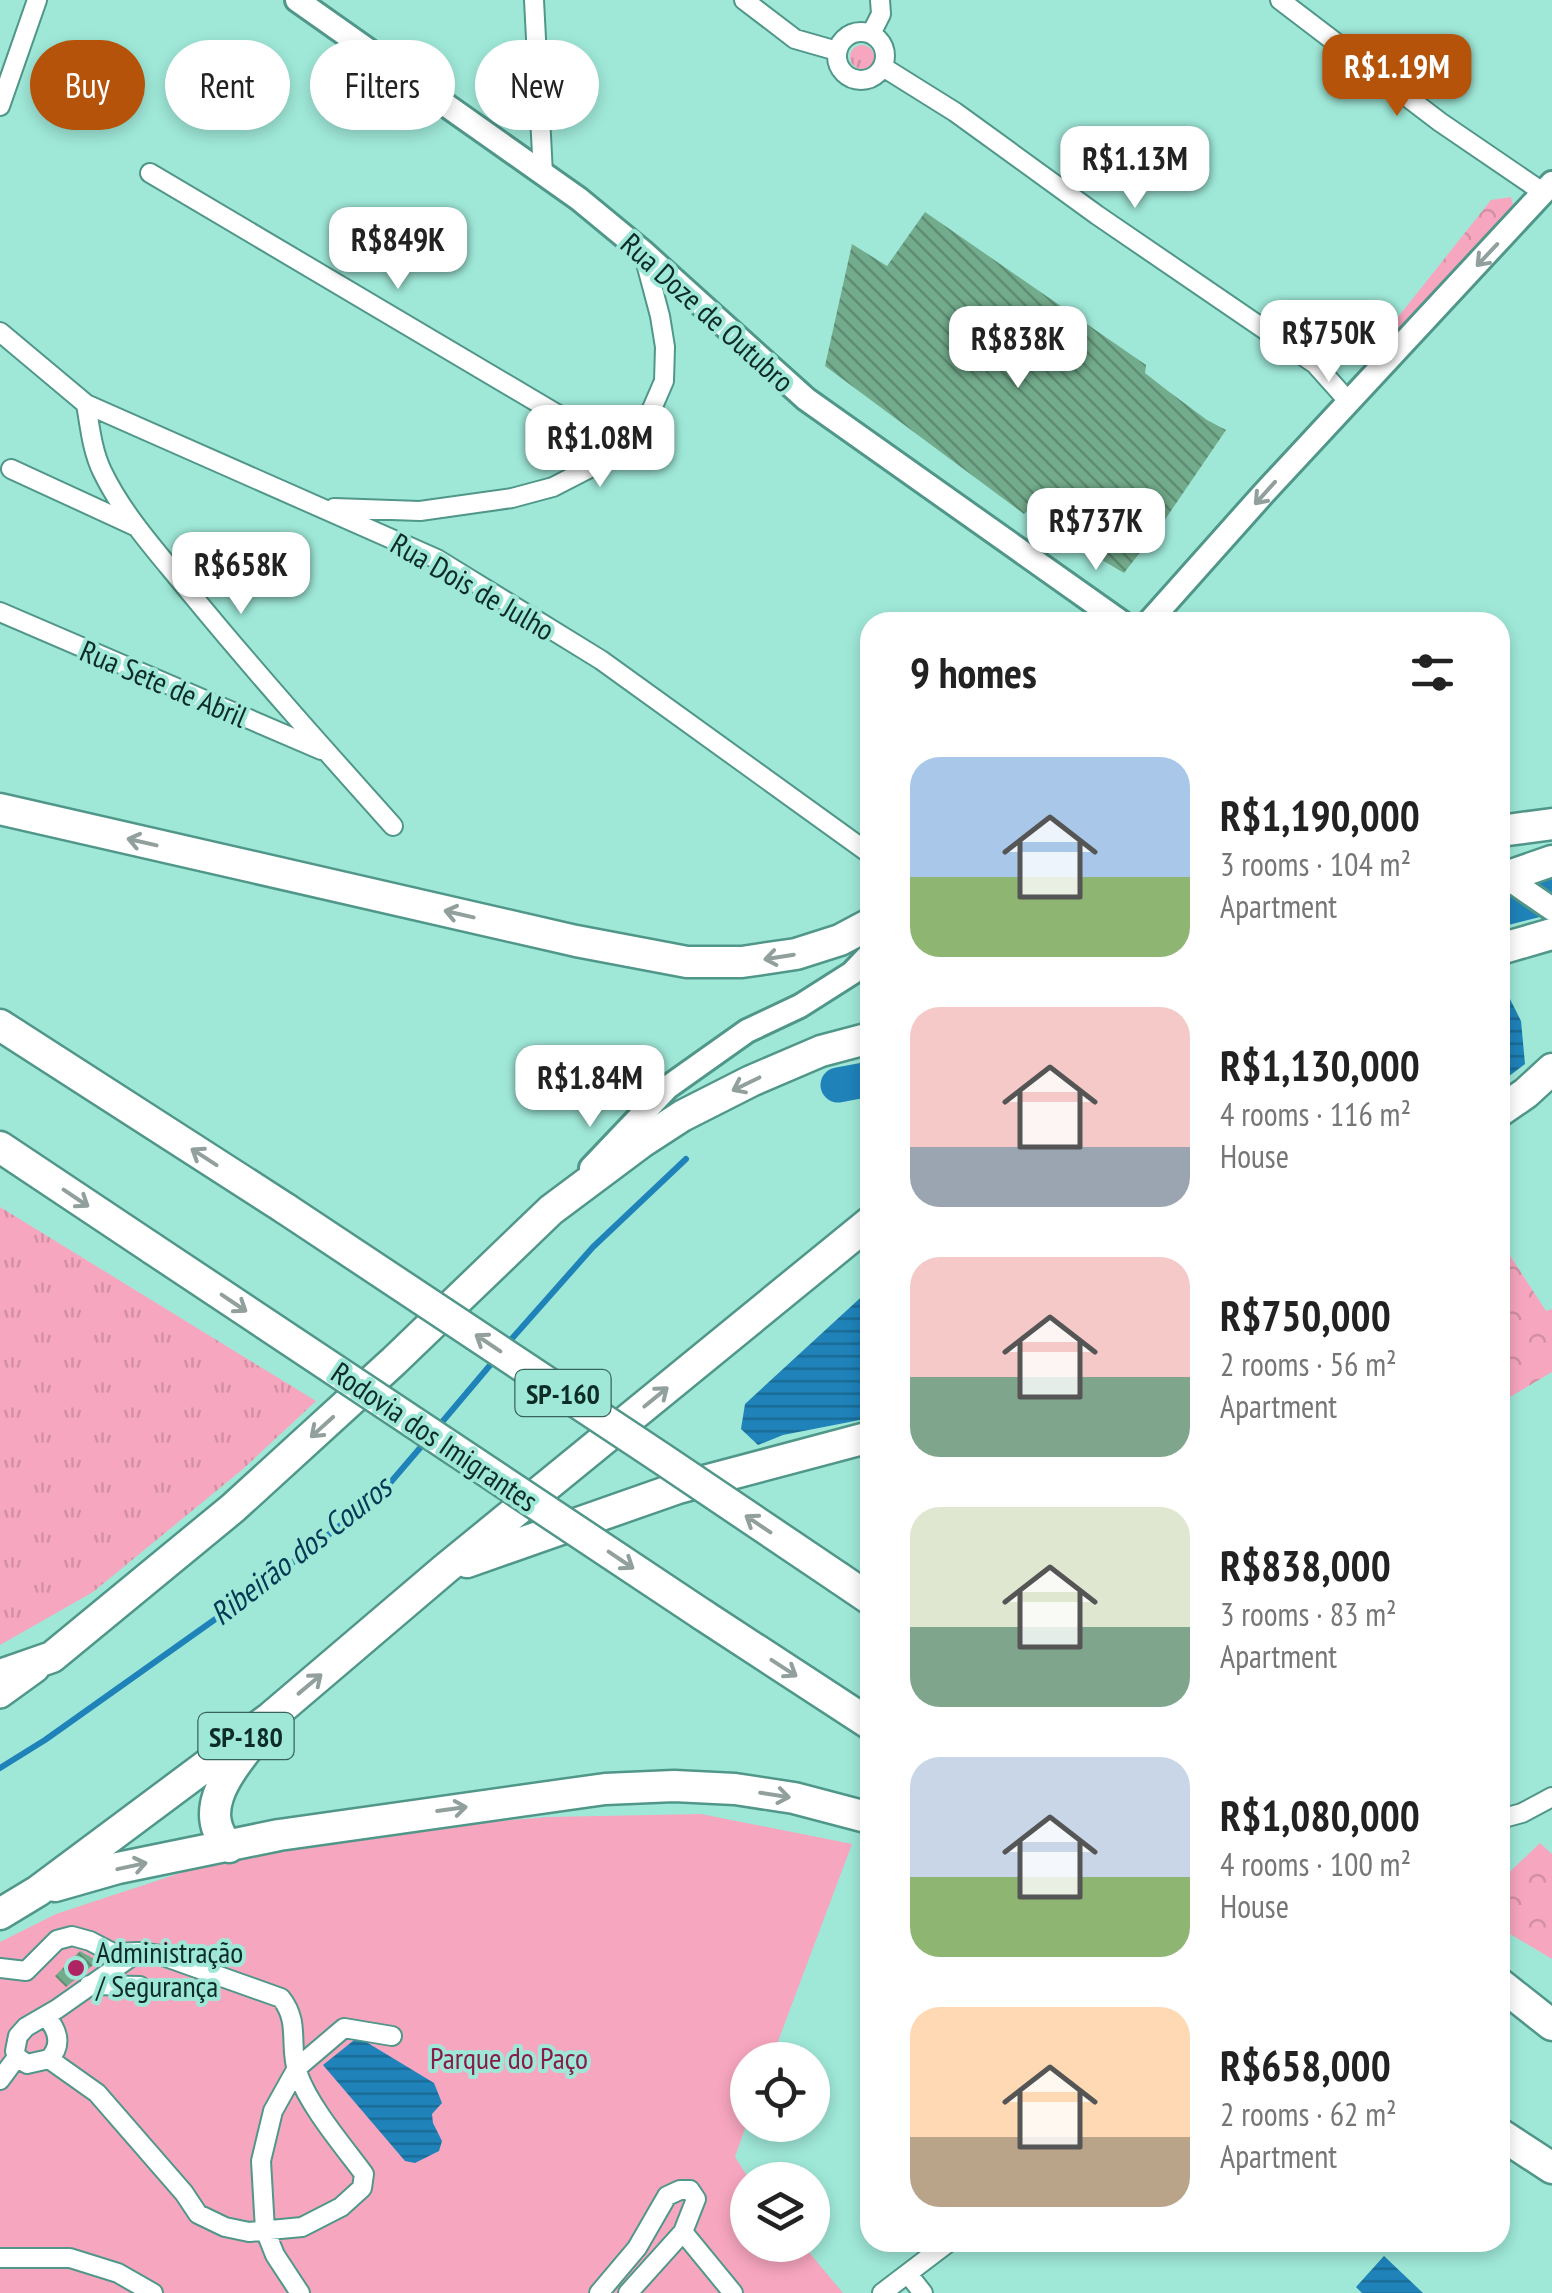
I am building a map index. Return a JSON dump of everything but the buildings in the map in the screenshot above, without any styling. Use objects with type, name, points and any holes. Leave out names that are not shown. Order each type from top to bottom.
[{"type":"highway","points":[[0,809],[576,941],[687,962],[742,962],[796,954],[860,929]]},
{"type":"highway","points":[[1510,830],[1552,824]]},
{"type":"highway","points":[[1510,877],[1552,861]]},
{"type":"highway","points":[[1510,946],[1552,934]]},
{"type":"highway","name":"SP-160","points":[[0,1025],[286,1209],[860,1592]]},
{"type":"highway","points":[[0,1675],[52,1657],[234,1508],[550,1210],[642,1142],[682,1116],[752,1080],[821,1051],[860,1041]]},
{"type":"highway","points":[[1510,1104],[1552,1069]]},
{"type":"highway","name":"Rodovia dos Imigrantes","points":[[0,1147],[860,1717]]},
{"type":"highway","points":[[445,1569],[860,1230]]},
{"type":"highway","name":"SP-180","points":[[0,1914],[38,1891],[270,1718],[445,1569],[678,1488],[860,1441]]},
{"type":"highway","points":[[229,1847],[213,1820],[216,1802],[232,1768],[270,1718]]},
{"type":"highway","points":[[38,1891],[118,1868],[279,1835],[606,1789],[734,1789],[794,1798],[860,1815]]},
{"type":"highway","points":[[1510,1992],[1552,2025]]},
{"type":"highway","points":[[1510,2017],[1552,2044]]},
{"type":"highway","points":[[1510,2141],[1552,2168]]},
{"type":"main road","points":[[0,1696],[52,1657]]},
{"type":"street","points":[[0,106],[37,0]]},
{"type":"street","name":"Rua Doze de Outubro","points":[[297,0],[580,200],[806,399],[1107,612]]},
{"type":"street","points":[[534,0],[543,174]]},
{"type":"street","points":[[744,0],[795,39],[837,51]]},
{"type":"street","points":[[870,34],[881,14],[880,0]]},
{"type":"street","points":[[1158,612],[1548,188],[1440,122],[1280,0]]},
{"type":"street","points":[[854,33],[870,34],[882,44],[883,67],[872,78],[849,78],[838,66],[840,43],[854,33]]},
{"type":"street","points":[[883,67],[955,112],[1315,364],[1349,402]]},
{"type":"street","points":[[150,173],[621,452]]},
{"type":"street","points":[[323,508],[420,510],[512,498],[553,487],[621,452],[652,411],[664,381],[665,347],[660,316],[642,251]]},
{"type":"street","name":"Rua Dois de Julho","points":[[0,332],[86,404],[437,559],[601,660],[860,847]]},
{"type":"street","points":[[86,404],[100,468],[137,527],[249,665],[393,826]]},
{"type":"street","points":[[11,469],[137,527]]},
{"type":"street","name":"Rua Sete de Abril","points":[[0,612],[328,753]]},
{"type":"street","points":[[1510,882],[1552,909]]},
{"type":"street","points":[[550,1210],[668,1087],[747,1031],[800,1006],[860,965]]},
{"type":"street","points":[[1510,1817],[1552,1797]]},
{"type":"street","points":[[0,1968],[26,1971],[57,1940],[72,1936],[113,1953],[160,1955],[281,1998],[294,2022],[298,2075],[325,2121],[364,2174],[362,2188],[341,2207],[302,2227],[249,2232],[225,2227],[198,2214],[97,2092],[49,2059]]},
{"type":"street","points":[[45,2016],[58,2035],[58,2046],[49,2059],[27,2064],[15,2051],[18,2036],[26,2027],[138,1952]]},
{"type":"street","points":[[88,1985],[140,1986]]},
{"type":"street","points":[[300,2293],[265,2230],[261,2161],[273,2111],[297,2068],[344,2028],[392,2036]]},
{"type":"street","points":[[0,2080],[17,2057]]},
{"type":"street","points":[[599,2293],[637,2248],[668,2196],[690,2190],[696,2199],[683,2232],[628,2293]]},
{"type":"street","points":[[683,2232],[733,2293]]},
{"type":"street","points":[[882,2293],[937,2252]]},
{"type":"street","points":[[0,2258],[70,2258],[118,2273],[152,2293]]},
{"type":"street","points":[[908,2274],[923,2293]]},
{"type":"green space","points":[[862,45],[871,48],[871,66],[862,69],[853,66],[850,57],[853,48]]},
{"type":"green space","points":[[1511,197],[1514,209],[1451,283],[1414,320],[1379,341],[1491,200]]},
{"type":"green space","points":[[0,1207],[316,1401],[243,1469],[93,1592],[0,1645]]},
{"type":"green space","points":[[1510,1255],[1546,1311],[1552,1309],[1552,1372],[1510,1397]]},
{"type":"green space","name":"Parque do Paço","points":[[701,1814],[852,1844],[778,2042],[730,2042],[730,2142],[740,2142],[735,2157],[738,2162],[730,2162],[730,2262],[817,2262],[843,2293],[0,2293],[0,1942],[56,1914],[283,1839],[548,1817]]},
{"type":"green space","points":[[1540,1843],[1552,1854],[1552,1959],[1510,1934],[1510,1872]]},
{"type":"water","points":[[1510,999],[1521,1021],[1525,1064],[1510,1075]]},
{"type":"water","points":[[860,1298],[860,1420],[783,1435],[758,1445],[741,1429],[745,1404]]},
{"type":"water","points":[[358,2037],[434,2083],[442,2103],[432,2114],[442,2141],[439,2151],[415,2163],[405,2161],[323,2065]]},
{"type":"water","points":[[1384,2256],[1423,2293],[1362,2293],[1356,2287]]},
{"type":"waterway","name":"Ribeirão dos Couros","points":[[1510,906],[1552,896]]},
{"type":"waterway","name":"Ribeirão dos Couros","points":[[838,1085],[860,1081]]},
{"type":"waterway","name":"Ribeirão dos Couros","points":[[508,1343],[593,1247],[686,1159]]},
{"type":"waterway","name":"Ribeirão dos Couros","points":[[437,1428],[497,1357]]},
{"type":"waterway","name":"Ribeirão dos Couros","points":[[0,1768],[262,1586],[384,1490],[426,1441]]},
{"type":"place","name":"Administração / Segurança","points":[[76,1968]]}]
